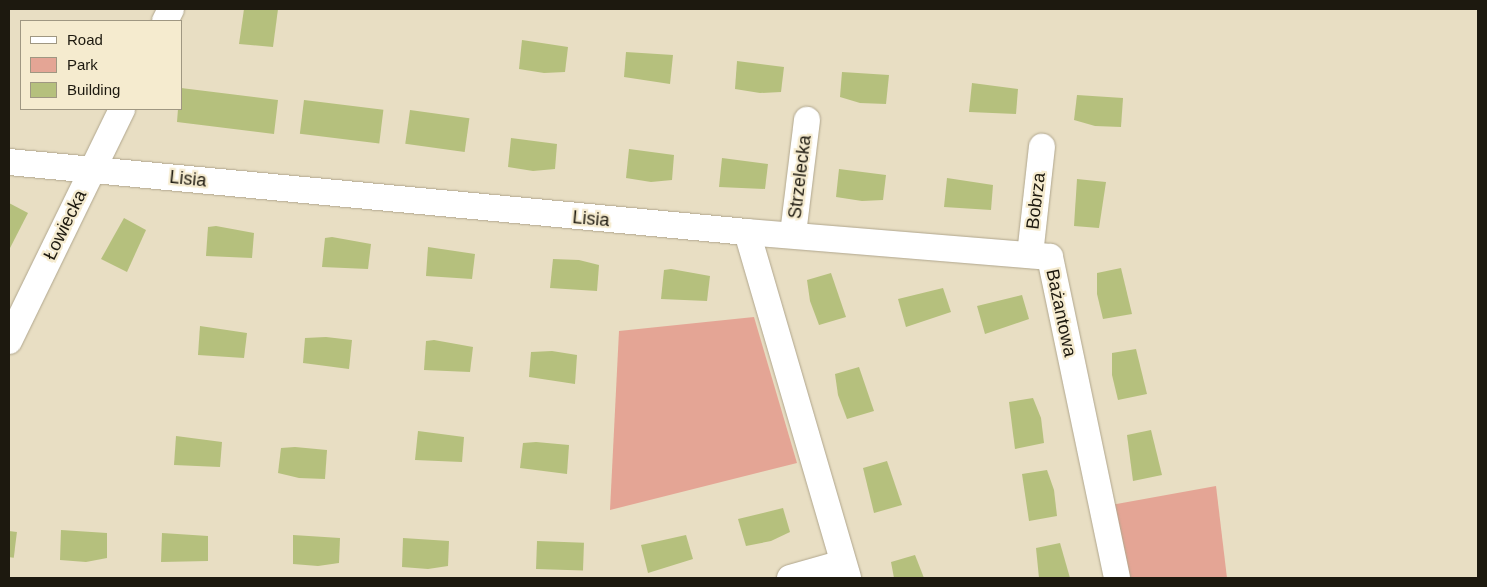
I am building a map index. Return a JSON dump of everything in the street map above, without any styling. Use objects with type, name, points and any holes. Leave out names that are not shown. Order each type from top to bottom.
[{"type":"street","points":[[165,20],[171,9]]},
{"type":"street","name":"Łowiecka","points":[[9,341],[122,110]]},
{"type":"street","name":"Strzelecka","points":[[794,234],[807,120]]},
{"type":"street","name":"Bobrza","points":[[1030,255],[1042,146]]},
{"type":"street","name":"Lisia","points":[[9,162],[748,232]]},
{"type":"street","points":[[748,232],[845,570],[790,578]]},
{"type":"street","name":"Bażantowa","points":[[748,232],[794,234],[1050,257],[1117,578]]},
{"type":"green space","points":[[754,317],[797,463],[610,510],[619,331]]},
{"type":"green space","points":[[1216,486],[1227,578],[1124,578],[1111,505]]},
{"type":"building","points":[[244,9],[278,9],[273,47],[239,44]]},
{"type":"building","points":[[522,40],[568,47],[565,72],[544,73],[519,69]]},
{"type":"building","points":[[626,52],[673,55],[670,84],[624,77]]},
{"type":"building","points":[[737,61],[784,67],[781,92],[760,93],[735,89]]},
{"type":"building","points":[[842,72],[889,75],[886,104],[860,103],[840,97]]},
{"type":"building","points":[[972,83],[1018,89],[1016,114],[969,112]]},
{"type":"building","points":[[182,88],[278,100],[274,134],[177,122],[178,110],[182,110]]},
{"type":"building","points":[[1077,95],[1123,98],[1121,127],[1095,126],[1074,120]]},
{"type":"building","points":[[304,100],[383,110],[379,143],[300,134]]},
{"type":"building","points":[[410,110],[469,118],[465,152],[405,144]]},
{"type":"building","points":[[511,138],[557,144],[555,169],[533,171],[508,167]]},
{"type":"building","points":[[629,149],[674,155],[672,180],[651,182],[626,178]]},
{"type":"building","points":[[722,158],[768,164],[765,189],[719,187]]},
{"type":"building","points":[[839,169],[886,175],[883,200],[862,201],[836,197]]},
{"type":"building","points":[[947,178],[993,185],[991,210],[944,207]]},
{"type":"building","points":[[1077,179],[1106,182],[1099,228],[1074,226]]},
{"type":"building","points":[[9,203],[28,213],[9,250]]},
{"type":"building","points":[[124,218],[146,230],[127,272],[101,259]]},
{"type":"building","points":[[216,226],[254,233],[252,258],[206,256],[208,227]]},
{"type":"building","points":[[332,237],[371,244],[368,269],[322,267],[325,238]]},
{"type":"building","points":[[428,247],[475,254],[472,279],[426,276]]},
{"type":"building","points":[[553,259],[579,260],[599,265],[597,291],[550,288]]},
{"type":"building","points":[[1121,268],[1132,314],[1103,319],[1097,294],[1097,273]]},
{"type":"building","points":[[671,269],[710,276],[707,301],[661,299],[664,270]]},
{"type":"building","points":[[831,273],[846,317],[819,325],[810,301],[807,280]]},
{"type":"building","points":[[943,288],[951,312],[906,327],[898,299]]},
{"type":"building","points":[[1022,295],[1029,319],[985,334],[977,306]]},
{"type":"building","points":[[200,326],[247,333],[244,358],[198,355]]},
{"type":"building","points":[[326,337],[352,340],[349,369],[303,363],[305,338]]},
{"type":"building","points":[[434,340],[473,347],[470,372],[424,370],[426,341]]},
{"type":"building","points":[[1136,349],[1147,394],[1118,400],[1112,375],[1112,353]]},
{"type":"building","points":[[552,351],[577,355],[575,384],[529,377],[531,352]]},
{"type":"building","points":[[859,367],[874,411],[847,419],[838,395],[835,374]]},
{"type":"building","points":[[1033,398],[1041,418],[1044,443],[1015,449],[1009,402]]},
{"type":"building","points":[[1151,430],[1162,475],[1133,481],[1127,435]]},
{"type":"building","points":[[418,431],[464,437],[462,462],[415,460]]},
{"type":"building","points":[[176,436],[222,442],[220,467],[174,465]]},
{"type":"building","points":[[536,442],[569,445],[567,474],[520,468],[523,443]]},
{"type":"building","points":[[295,447],[327,450],[325,479],[299,478],[278,473],[281,448]]},
{"type":"building","points":[[887,461],[902,505],[874,513],[863,468]]},
{"type":"building","points":[[1047,470],[1054,490],[1057,516],[1029,521],[1022,474]]},
{"type":"building","points":[[783,508],[790,532],[771,541],[746,546],[738,519]]},
{"type":"building","points":[[61,530],[107,533],[107,558],[86,562],[60,560]]},
{"type":"building","points":[[9,531],[17,532],[14,558],[9,557]]},
{"type":"building","points":[[162,533],[208,536],[208,561],[161,562]]},
{"type":"building","points":[[293,535],[340,538],[339,563],[318,566],[293,564]]},
{"type":"building","points":[[686,535],[693,559],[648,573],[641,545]]},
{"type":"building","points":[[403,538],[449,541],[448,566],[428,569],[402,567]]},
{"type":"building","points":[[537,541],[584,543],[583,571],[536,569]]},
{"type":"building","points":[[1060,543],[1070,578],[1039,578],[1036,548]]},
{"type":"building","points":[[915,555],[924,578],[894,578],[891,562]]}]
